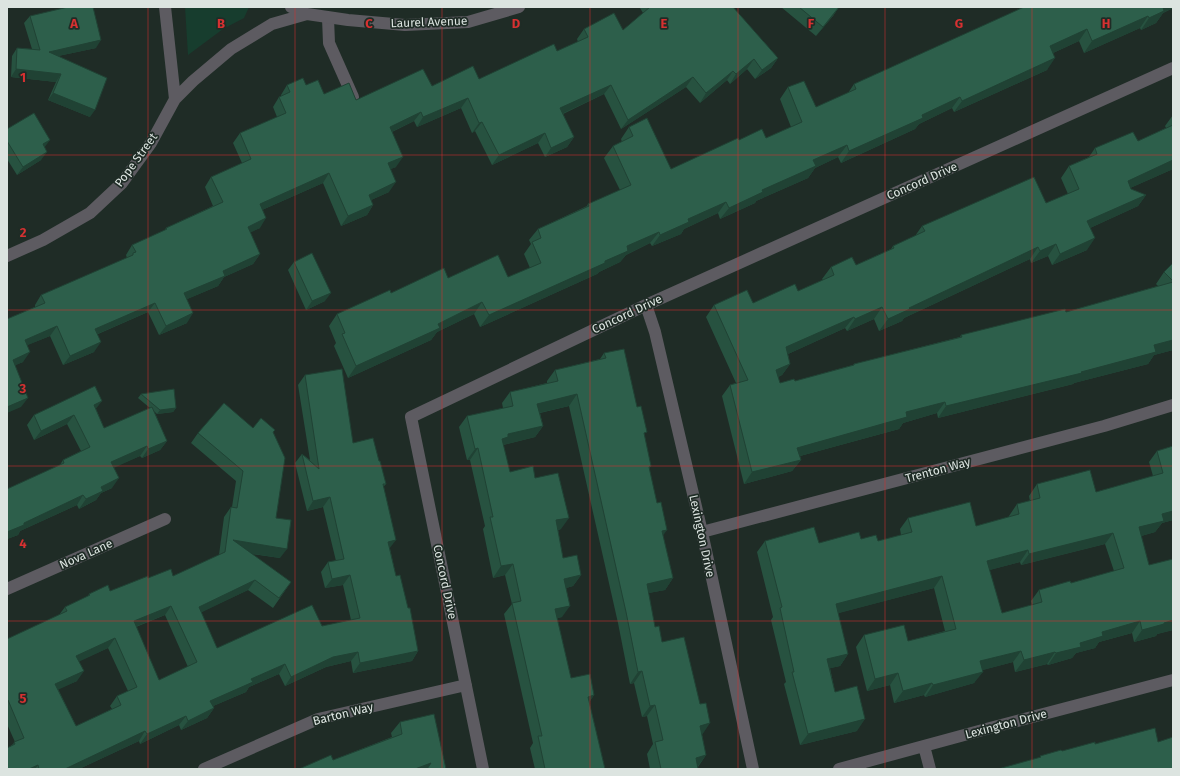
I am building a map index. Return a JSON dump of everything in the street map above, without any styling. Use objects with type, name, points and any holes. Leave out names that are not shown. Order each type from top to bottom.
[{"type":"street","points":[[165,7],[175,99]]},
{"type":"street","name":"Laurel Avenue","points":[[291,7],[307,14],[328,18],[405,25],[468,22],[519,7]]},
{"type":"street","name":"Pope Street","points":[[7,256],[43,240],[90,213],[122,183],[151,143],[175,99],[225,52],[272,24],[307,14]]},
{"type":"street","points":[[328,18],[329,43],[354,100]]},
{"type":"street","name":"Concord Drive","points":[[484,769],[411,417],[646,305],[1173,68]]},
{"type":"street","name":"Lexington Drive","points":[[646,305],[655,332],[702,532],[753,769]]},
{"type":"street","name":"Trenton Way","points":[[702,532],[1104,426],[1173,405]]},
{"type":"street","name":"Nova Lane","points":[[7,589],[165,519]]},
{"type":"street","name":"Lexington Drive","points":[[839,769],[1173,680]]},
{"type":"street","name":"Barton Way","points":[[204,769],[318,719],[466,685]]},
{"type":"street","points":[[924,746],[930,769]]},
{"type":"green space","points":[[185,7],[249,7],[244,18],[223,29],[188,55]]},
{"type":"building","points":[[68,7],[93,7],[101,40],[49,52],[107,78],[95,110],[53,93],[61,74],[16,69],[17,48],[40,50],[30,16]]},
{"type":"building","points":[[650,7],[733,7],[778,58],[762,70],[754,59],[736,74],[733,71],[706,93],[693,77],[628,120],[611,85],[560,108],[574,137],[551,148],[545,133],[499,155],[482,122],[479,123],[468,98],[423,117],[421,112],[390,127],[403,157],[388,163],[396,182],[369,195],[373,205],[348,216],[329,173],[260,204],[266,218],[248,227],[260,254],[223,271],[225,276],[184,293],[193,313],[166,326],[155,303],[95,329],[101,342],[70,356],[57,326],[25,340],[30,352],[13,360],[28,398],[7,407],[7,319],[45,303],[41,295],[133,255],[133,253],[136,252],[132,245],[223,202],[211,177],[251,159],[240,133],[286,113],[279,97],[290,92],[287,85],[303,78],[306,85],[318,80],[324,94],[349,83],[356,100],[423,69],[432,86],[473,66],[479,79],[554,44],[557,51],[588,37],[584,29],[614,13],[623,30]]},
{"type":"building","points":[[799,7],[839,7],[823,27]]},
{"type":"building","points":[[1024,7],[1163,7],[1164,11],[1149,18],[1148,16],[1092,41],[1087,29],[1050,46],[1055,58],[962,101],[960,97],[922,115],[923,118],[849,151],[847,145],[813,160],[816,166],[762,190],[763,192],[729,208],[726,202],[688,219],[689,222],[660,235],[659,232],[627,246],[628,251],[605,261],[605,263],[489,315],[482,302],[438,324],[440,328],[356,366],[342,334],[345,333],[337,314],[390,290],[391,293],[444,268],[448,278],[498,255],[508,277],[541,263],[532,242],[541,238],[538,229],[589,206],[588,204],[631,185],[613,146],[633,136],[629,127],[647,118],[671,169],[738,138],[739,140],[762,129],[766,138],[802,122],[788,87],[804,81],[816,107],[856,89],[854,84]]},
{"type":"building","points":[[34,113],[50,140],[43,144],[47,152],[23,167],[7,141],[7,129]]},
{"type":"building","points":[[1173,125],[1173,160],[1128,181],[1131,189],[1146,195],[1087,221],[1095,238],[1060,254],[1056,244],[1040,251],[1038,247],[888,319],[882,307],[855,319],[854,317],[786,347],[790,364],[776,370],[780,383],[794,379],[795,381],[854,364],[962,337],[961,335],[1065,309],[1066,312],[1173,282],[1173,340],[1154,345],[1156,352],[1081,372],[1082,373],[946,406],[945,402],[906,412],[907,417],[797,448],[801,460],[752,472],[730,385],[748,380],[714,305],[747,290],[753,303],[795,284],[798,291],[834,275],[831,267],[852,257],[856,265],[894,248],[893,246],[925,231],[922,226],[1034,177],[1046,203],[1079,189],[1069,166],[1097,154],[1095,148],[1133,132],[1138,141]]},
{"type":"building","points":[[312,253],[331,293],[312,301],[294,262]]},
{"type":"building","points":[[1173,263],[1173,281],[1164,272]]},
{"type":"building","points":[[624,349],[637,407],[641,406],[647,432],[644,433],[651,466],[649,467],[657,503],[661,502],[667,530],[662,531],[673,578],[647,584],[655,627],[659,626],[662,642],[684,637],[700,704],[706,703],[710,723],[700,726],[706,755],[696,758],[698,769],[661,769],[655,742],[663,740],[655,705],[650,706],[642,671],[638,672],[577,394],[537,404],[543,426],[508,434],[508,437],[502,439],[510,472],[533,466],[535,478],[558,473],[569,518],[556,520],[563,558],[577,555],[581,575],[564,579],[570,606],[555,609],[571,678],[590,674],[594,695],[588,697],[605,769],[545,769],[538,736],[542,736],[512,603],[521,601],[513,564],[501,566],[490,517],[493,517],[478,448],[475,449],[467,416],[513,406],[510,392],[558,381],[555,370],[606,358],[604,353]]},
{"type":"building","points":[[342,369],[353,443],[373,438],[386,484],[383,484],[396,540],[388,542],[396,576],[400,575],[408,608],[410,608],[418,651],[360,663],[358,652],[333,657],[291,677],[285,664],[251,679],[253,682],[210,701],[214,708],[188,721],[186,716],[147,734],[145,731],[65,769],[39,769],[38,765],[29,769],[7,769],[7,748],[15,744],[14,742],[24,738],[7,700],[7,639],[67,611],[65,607],[108,585],[110,591],[148,576],[148,578],[171,569],[173,576],[225,552],[231,507],[237,508],[243,471],[198,433],[224,403],[253,428],[261,418],[275,430],[273,432],[285,458],[276,518],[291,520],[287,549],[233,540],[291,582],[279,598],[255,580],[199,607],[217,648],[312,605],[322,626],[360,618],[350,575],[332,579],[328,562],[344,559],[330,497],[313,501],[302,454],[319,469],[305,375]],"holes":[[[171,606],[197,662],[159,680],[134,621]],[[115,638],[137,687],[117,696],[121,705],[76,726],[55,684],[84,671],[76,656]]]},
{"type":"building","points":[[95,386],[102,401],[94,405],[104,428],[152,407],[167,441],[148,449],[147,446],[111,462],[119,478],[101,487],[103,491],[86,499],[83,495],[7,532],[7,489],[64,463],[63,460],[90,447],[74,415],[41,431],[34,415]]},
{"type":"building","points":[[174,389],[176,408],[160,410],[141,394]]},
{"type":"building","points":[[1173,446],[1173,511],[1162,514],[1164,521],[1139,527],[1149,565],[1173,559],[1173,620],[1142,630],[1140,621],[1102,632],[1103,636],[1080,643],[1081,647],[1024,660],[1021,651],[980,661],[983,672],[903,691],[898,673],[875,679],[864,635],[904,625],[908,641],[956,629],[942,576],[836,604],[848,654],[827,659],[835,692],[857,686],[865,719],[808,734],[792,672],[794,672],[780,608],[782,607],[765,541],[814,527],[819,543],[859,532],[861,539],[876,535],[878,541],[912,532],[908,518],[970,502],[976,526],[1019,514],[1017,504],[1040,498],[1037,484],[1090,470],[1096,492],[1163,473],[1157,451]],"holes":[[[1113,533],[1124,568],[1071,583],[1070,581],[1039,590],[1042,602],[1002,613],[987,561],[1028,550],[1029,554]]]},
{"type":"building","points":[[434,714],[446,769],[427,769],[431,763],[415,769],[299,769],[331,755],[333,760],[402,734],[400,722]]},
{"type":"building","points":[[1155,728],[1158,742],[1173,737],[1173,769],[998,769],[1061,750],[1062,751],[1095,742],[1095,744]]}]
